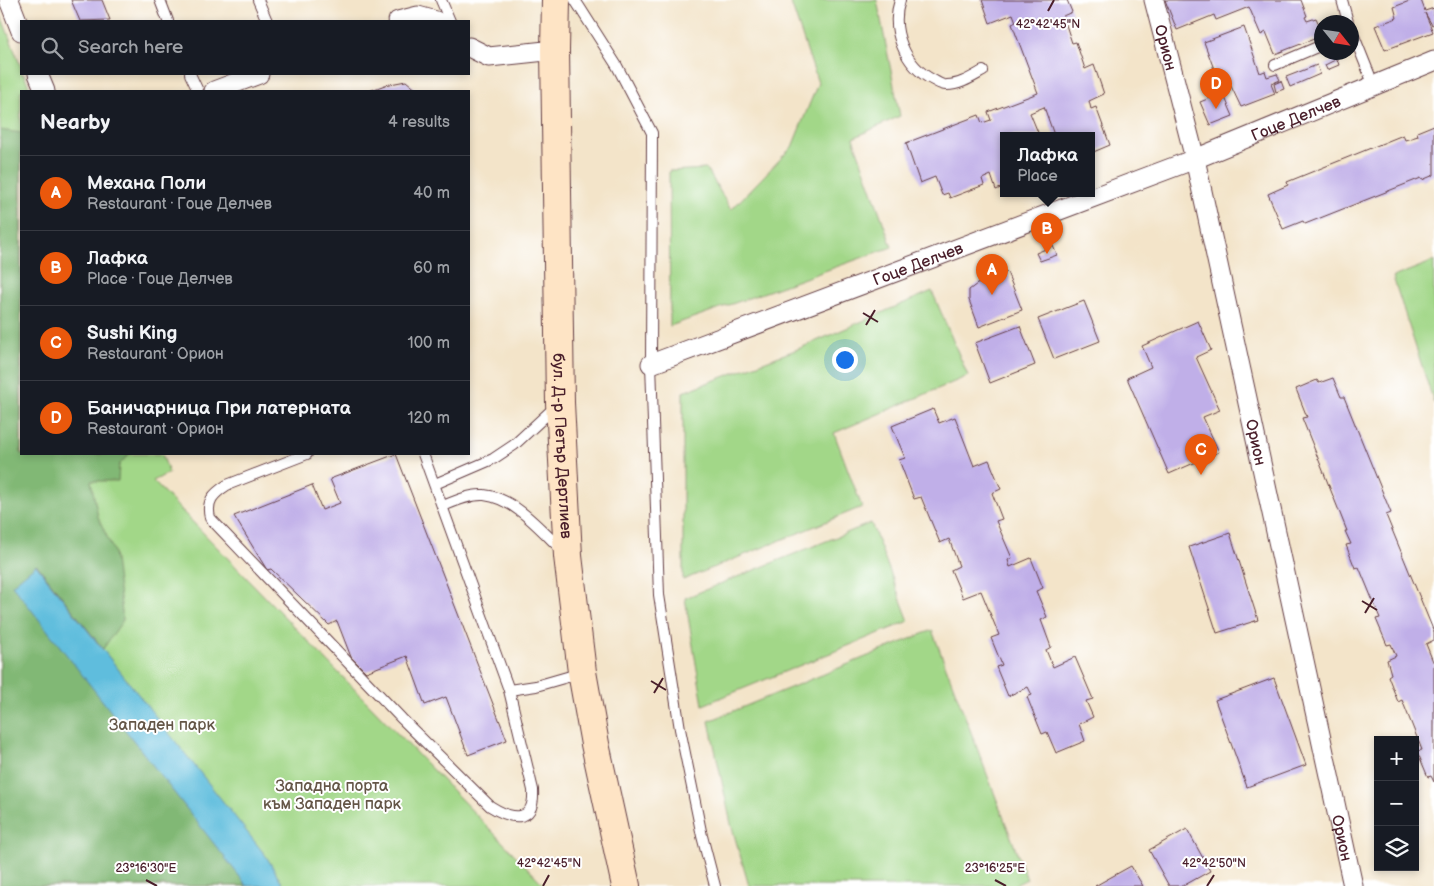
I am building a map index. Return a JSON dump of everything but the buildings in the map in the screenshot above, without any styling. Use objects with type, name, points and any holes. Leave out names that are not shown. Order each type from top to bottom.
[{"type":"main road","name":"бул. Д-р Петър Дертлиев","points":[[556,0],[560,403],[568,556],[582,672],[595,744],[626,886]]},
{"type":"street","points":[[9,0],[20,28]]},
{"type":"street","name":"Орион","points":[[1154,0],[1195,159],[1353,886]]},
{"type":"street","points":[[402,20],[418,16],[432,20]]},
{"type":"street","points":[[470,48],[489,57],[555,50]]},
{"type":"street","name":"Гоце Делчев","points":[[1095,197],[1195,159],[1434,61]]},
{"type":"street","points":[[38,75],[45,90]]},
{"type":"street","points":[[217,90],[256,75]]},
{"type":"street","name":"Гоце Делчев","points":[[651,364],[1094,197]]},
{"type":"lane","points":[[160,0],[168,20]]},
{"type":"lane","points":[[258,0],[266,20]]},
{"type":"lane","points":[[441,0],[450,20]]},
{"type":"lane","points":[[575,0],[617,66],[652,133],[651,364],[659,595],[682,739],[702,836],[715,886]]},
{"type":"lane","points":[[900,0],[896,21],[902,47],[913,66],[945,86],[962,82],[983,71]]},
{"type":"lane","points":[[1342,0],[1346,15]]},
{"type":"lane","points":[[1275,65],[1314,48]]},
{"type":"lane","points":[[1359,49],[1374,86]]},
{"type":"lane","points":[[190,75],[198,90]]},
{"type":"lane","points":[[435,484],[494,459],[514,446],[560,403]]},
{"type":"lane","points":[[304,455],[227,485],[216,492],[210,502],[208,511],[210,518],[402,719],[490,806],[500,813],[516,818],[523,816],[530,809],[534,800],[534,790],[509,690],[423,455]]},
{"type":"lane","points":[[443,506],[464,498],[483,495],[502,500],[529,518],[568,556]]},
{"type":"lane","points":[[509,690],[536,686],[582,672]]},
{"type":"green space","points":[[790,0],[877,0],[900,116],[853,138],[892,247],[670,326],[669,171],[707,169],[731,210],[792,147],[818,83]]},
{"type":"green space","name":"Западен парк","points":[[0,13],[20,64],[20,75],[24,75],[31,90],[20,90],[20,455],[162,455],[169,473],[153,481],[545,886],[0,886]]},
{"type":"green space","points":[[0,130],[20,133],[20,455],[128,455],[119,465],[118,481],[91,481],[98,517],[114,552],[123,620],[103,649],[37,565],[247,886],[0,886]]},
{"type":"green space","points":[[1434,261],[1434,403],[1393,277]]},
{"type":"green space","points":[[932,291],[968,376],[834,433],[862,507],[683,580],[683,392],[798,349]]},
{"type":"green space","points":[[871,523],[909,621],[703,705],[685,598]]},
{"type":"green space","points":[[932,630],[1027,879],[1013,886],[749,886],[731,824],[709,721]]},
{"type":"water","points":[[36,565],[266,856],[284,886],[247,886],[12,585]]},
{"type":"place","name":"Баничарница При латерната","points":[[1216,109]]},
{"type":"place","name":"Лафка","points":[[1047,254]]},
{"type":"place","name":"Механа Поли","points":[[992,295]]},
{"type":"place","name":"Sushi King","points":[[1201,475]]},
{"type":"park label","name":"Западна порта към Западен парк","points":[[332,794]]}]
